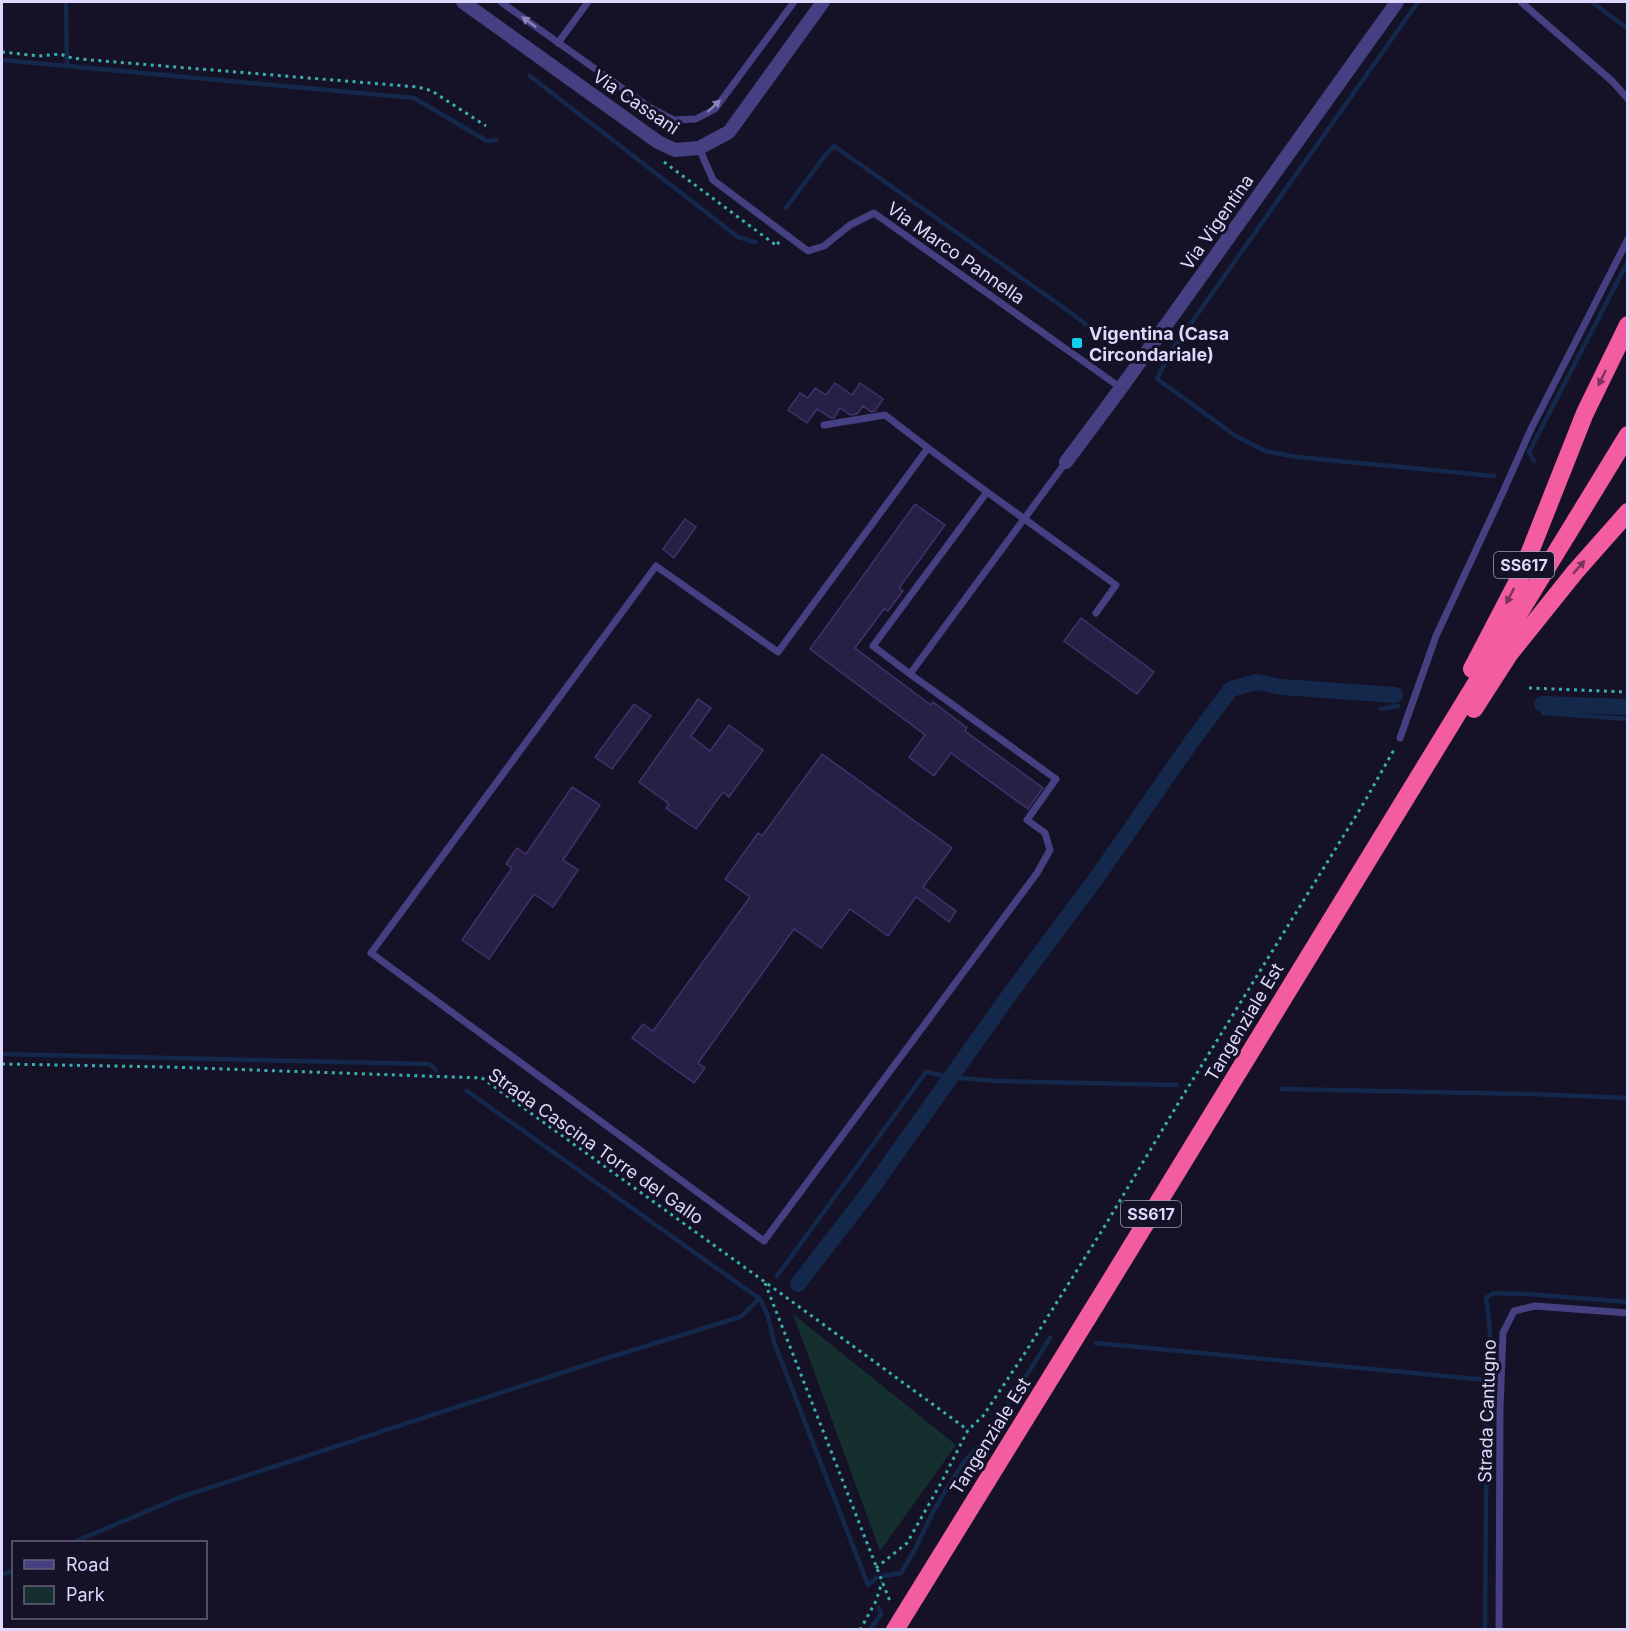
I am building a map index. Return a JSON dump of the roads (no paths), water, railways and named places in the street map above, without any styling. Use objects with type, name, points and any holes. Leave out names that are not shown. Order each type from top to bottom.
[{"type":"highway","name":"SS617","points":[[1405,798],[1520,577],[1585,413],[1628,325]]},
{"type":"highway","name":"Tangenziale Est","points":[[896,1629],[1628,435]]},
{"type":"highway","name":"SS617","points":[[1405,798],[1454,739],[1510,653],[1575,572],[1628,512]]},
{"type":"street","name":"Via Cassani","points":[[463,2],[658,142],[675,150],[699,148],[729,132],[824,3]]},
{"type":"street","name":"Via Vigentina","points":[[1065,462],[1121,388],[1397,2]]},
{"type":"lane","points":[[501,2],[649,107],[674,120],[696,120],[714,109],[794,2]]},
{"type":"lane","points":[[558,43],[588,2]]},
{"type":"lane","points":[[1521,2],[1612,81],[1628,99]]},
{"type":"lane","name":"Via Marco Pannella","points":[[699,148],[713,180],[808,251],[824,246],[850,225],[874,213],[1121,388]]},
{"type":"lane","points":[[1400,738],[1436,636],[1531,429],[1628,239]]},
{"type":"lane","points":[[824,425],[885,415],[1116,585],[1096,613]]},
{"type":"lane","points":[[928,448],[778,652],[656,566],[370,953],[764,1241],[1037,873],[1050,850],[1045,833],[1026,820],[1056,779],[873,646],[987,492]]},
{"type":"lane","points":[[910,674],[1065,462]]},
{"type":"lane","name":"Strada Cantugno","points":[[1499,1629],[1500,1408],[1503,1334],[1514,1311],[1535,1306],[1628,1313]]},
{"type":"waterway","points":[[66,2],[67,66]]},
{"type":"waterway","points":[[1418,2],[1170,353],[1157,379],[1236,436],[1265,451],[1297,457],[1494,476]]},
{"type":"waterway","points":[[1592,2],[1628,29]]},
{"type":"waterway","points":[[2,60],[414,98],[487,141],[496,140]]},
{"type":"waterway","points":[[530,76],[738,237],[755,242]]},
{"type":"waterway","points":[[786,208],[834,146],[1074,315],[1112,345]]},
{"type":"waterway","points":[[1534,461],[1529,452],[1628,261]]},
{"type":"waterway","points":[[798,1284],[872,1188],[1231,689],[1257,682],[1282,687],[1395,695]]},
{"type":"waterway","points":[[1542,704],[1628,707]]},
{"type":"waterway","points":[[1381,709],[1398,706]]},
{"type":"waterway","points":[[1543,713],[1628,719]]},
{"type":"waterway","points":[[2,1054],[429,1064],[436,1070]]},
{"type":"waterway","points":[[777,1276],[926,1072],[945,1076]]},
{"type":"waterway","points":[[961,1078],[996,1081],[1176,1085]]},
{"type":"waterway","points":[[1282,1089],[1628,1098]]},
{"type":"waterway","points":[[467,1091],[760,1299],[768,1316],[774,1342],[868,1585],[876,1578]]},
{"type":"waterway","points":[[1485,1630],[1487,1380],[1490,1359],[1486,1298],[1494,1293],[1628,1302]]},
{"type":"waterway","points":[[76,1541],[178,1498],[740,1317],[760,1299]]},
{"type":"waterway","points":[[883,1576],[901,1573],[934,1510],[963,1463],[989,1435],[1050,1338]]},
{"type":"waterway","points":[[1096,1343],[1487,1380]]},
{"type":"waterway","points":[[2,1575],[12,1571]]},
{"type":"waterway","points":[[870,1630],[881,1614],[879,1608]]},
{"type":"place","name":"Vigentina (Casa Circondariale)","points":[[1077,343]]}]
